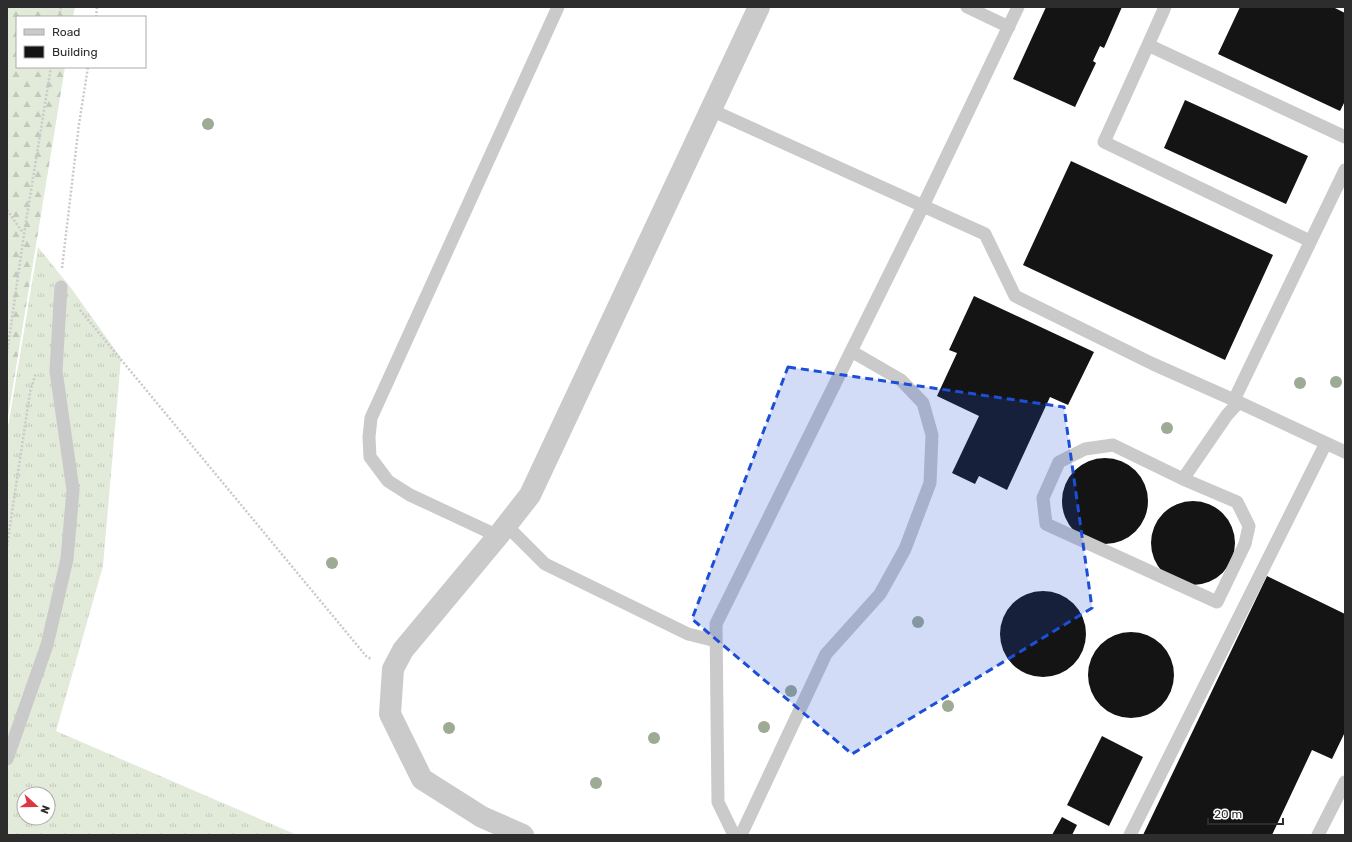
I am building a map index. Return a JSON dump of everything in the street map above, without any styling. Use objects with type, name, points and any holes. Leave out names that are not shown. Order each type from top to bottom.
[{"type":"street","points":[[523,835],[482,817],[422,779],[390,714],[394,669],[403,650],[530,495],[759,7]]},
{"type":"lane","points":[[558,7],[371,418],[369,437],[370,457],[388,481],[410,495],[482,528],[502,531],[545,564],[688,634],[716,641]]},
{"type":"lane","points":[[967,7],[1009,26]]},
{"type":"lane","points":[[734,835],[718,802],[716,624],[923,206],[1018,7]]},
{"type":"lane","points":[[1165,7],[1104,142],[1310,241]]},
{"type":"lane","points":[[1148,45],[1345,138]]},
{"type":"lane","points":[[711,110],[985,234],[1015,296],[1153,364],[1237,401],[1345,452]]},
{"type":"lane","points":[[1183,479],[1237,401],[1310,241],[1345,170]]},
{"type":"lane","points":[[7,760],[47,645],[67,559],[73,490],[56,371],[61,287]]},
{"type":"lane","points":[[741,835],[826,654],[880,594],[905,549],[930,483],[932,436],[924,403],[901,380],[851,351]]},
{"type":"lane","points":[[1130,835],[1326,443]]},
{"type":"lane","points":[[1113,445],[1183,479],[1236,502],[1249,526],[1245,544],[1217,602],[1046,524],[1044,498],[1059,462],[1085,449],[1113,445]]},
{"type":"lane","points":[[1318,835],[1345,782]]},
{"type":"path","points":[[7,353],[24,234],[51,68]]},
{"type":"path","points":[[88,68],[66,231],[61,287],[366,656],[394,669]]},
{"type":"path","points":[[7,210],[24,234]]},
{"type":"path","points":[[7,546],[30,392],[37,369]]},
{"type":"highlighted area","points":[[788,367],[1064,407],[1092,608],[852,754],[692,619]]},
{"type":"green space","points":[[7,7],[75,7],[73,16],[16,16],[16,68],[65,68],[7,423]]},
{"type":"green space","points":[[38,247],[71,288],[121,358],[103,566],[56,731],[297,835],[7,835],[7,433]]},
{"type":"building","points":[[1046,7],[1122,7],[1104,48],[1100,46],[1093,61],[1096,63],[1075,107],[1013,79]]},
{"type":"building","points":[[1240,7],[1333,7],[1345,13],[1345,101],[1340,111],[1218,54]]},
{"type":"building","points":[[1185,100],[1308,156],[1286,204],[1164,148]]},
{"type":"building","points":[[1071,161],[1273,255],[1225,360],[1023,265]]},
{"type":"building","points":[[974,296],[1094,352],[1068,405],[1050,397],[1007,490],[979,476],[975,484],[952,473],[979,416],[937,396],[957,353],[949,350]]},
{"type":"building","points":[[1105,458],[1121,462],[1135,471],[1144,485],[1148,501],[1144,517],[1135,531],[1121,540],[1105,544],[1089,540],[1075,531],[1066,517],[1062,501],[1066,485],[1075,471],[1089,462]]},
{"type":"building","points":[[1193,501],[1209,504],[1223,513],[1232,527],[1235,543],[1232,559],[1223,573],[1209,582],[1193,585],[1177,582],[1163,573],[1154,559],[1151,543],[1154,527],[1163,513],[1177,504]]},
{"type":"building","points":[[1267,576],[1345,614],[1345,732],[1332,759],[1312,750],[1272,835],[1143,835]]},
{"type":"building","points":[[1043,591],[1059,594],[1067,598],[1079,610],[1083,618],[1086,634],[1083,650],[1079,658],[1067,670],[1059,674],[1043,677],[1027,674],[1019,670],[1007,658],[1003,650],[1000,634],[1003,618],[1007,610],[1019,598],[1027,594]]},
{"type":"building","points":[[1131,632],[1148,635],[1162,644],[1171,658],[1174,675],[1171,692],[1162,706],[1148,715],[1131,718],[1114,715],[1100,706],[1091,692],[1088,675],[1091,658],[1100,644],[1114,635]]},
{"type":"building","points":[[1102,736],[1143,757],[1109,826],[1067,805]]},
{"type":"building","points":[[1062,817],[1077,825],[1072,835],[1052,835]]}]
